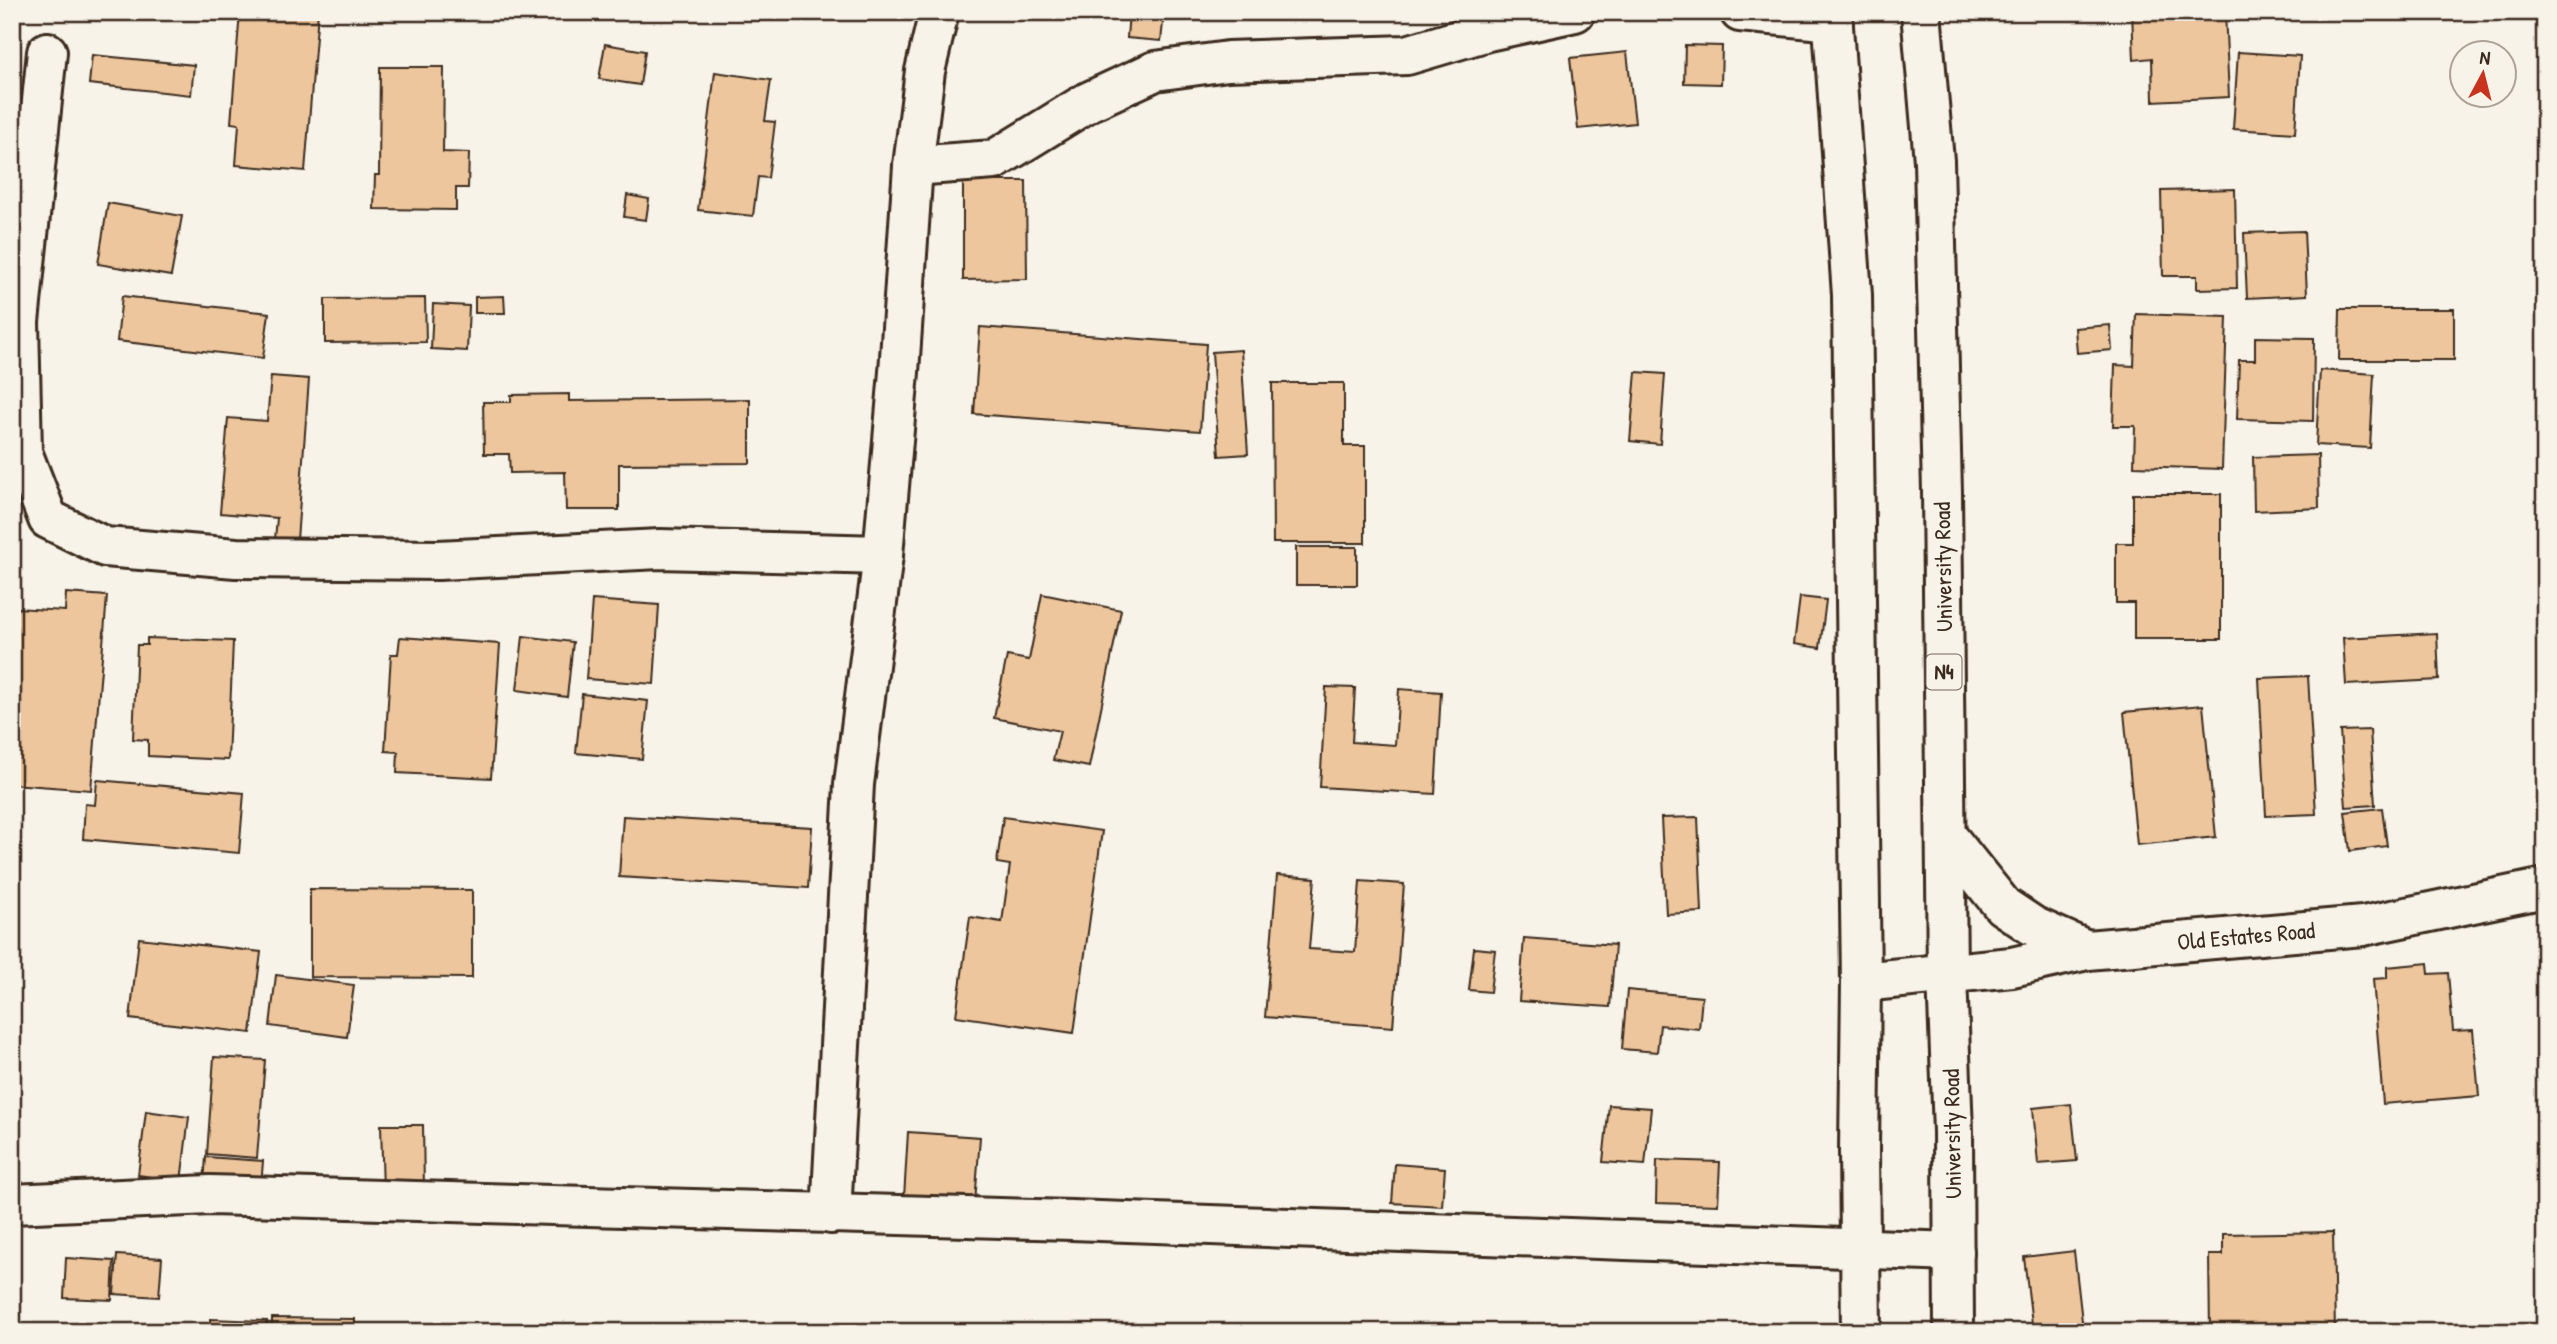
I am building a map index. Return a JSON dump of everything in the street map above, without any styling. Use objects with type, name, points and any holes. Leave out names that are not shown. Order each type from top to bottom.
[{"type":"main road","points":[[831,1214],[854,784],[883,555],[913,166],[925,71],[939,12]]},
{"type":"main road","points":[[913,166],[993,160],[1088,102],[1155,71],[1228,61],[1407,55],[1488,31],[1575,12]]},
{"type":"main road","points":[[1740,12],[1833,17],[1852,295],[1861,982],[1861,1332]]},
{"type":"main road","name":"University Road","points":[[1921,12],[1934,161],[1942,492],[1947,975],[1953,1132],[1954,1332]]},
{"type":"main road","points":[[47,52],[19,322],[22,452],[48,519],[105,547],[236,558],[438,559],[660,549],[883,555]]},
{"type":"main road","points":[[1946,835],[2003,906],[2033,926],[2087,950]]},
{"type":"main road","name":"Old Estates Road","points":[[1861,982],[2012,967],[2087,950],[2363,926],[2545,888]]},
{"type":"main road","points":[[12,1204],[210,1195],[1072,1220],[1954,1252]]},
{"type":"building","points":[[240,12],[318,12],[305,171],[236,165],[239,124],[231,123]]},
{"type":"building","points":[[1129,12],[1185,12],[1184,16],[1164,14],[1161,41],[1127,38]]},
{"type":"building","points":[[2132,12],[2225,12],[2229,97],[2153,101],[2152,58],[2134,60]]},
{"type":"building","points":[[605,44],[645,51],[640,85],[599,79]]},
{"type":"building","points":[[1685,45],[1722,46],[1721,84],[1684,83]]},
{"type":"building","points":[[1627,52],[1635,123],[1578,129],[1570,58]]},
{"type":"building","points":[[2238,52],[2300,56],[2295,133],[2233,129]]},
{"type":"building","points":[[92,55],[194,65],[191,95],[89,84]]},
{"type":"building","points":[[380,67],[444,67],[443,152],[469,153],[468,188],[456,188],[456,210],[374,209],[375,175],[379,175]]},
{"type":"building","points":[[715,72],[771,80],[765,121],[775,122],[768,178],[758,177],[753,216],[698,210]]},
{"type":"building","points":[[963,181],[1026,181],[1027,279],[963,280]]},
{"type":"building","points":[[2235,189],[2237,288],[2197,289],[2197,276],[2163,276],[2161,191]]},
{"type":"building","points":[[627,195],[649,199],[646,220],[624,217]]},
{"type":"building","points":[[108,203],[182,216],[171,276],[98,264]]},
{"type":"building","points":[[2304,231],[2307,295],[2247,298],[2244,233]]},
{"type":"building","points":[[122,296],[269,313],[263,358],[117,341]]},
{"type":"building","points":[[504,296],[505,313],[475,313],[475,297]]},
{"type":"building","points":[[425,298],[426,342],[325,343],[325,299]]},
{"type":"building","points":[[433,304],[469,306],[467,351],[431,349]]},
{"type":"building","points":[[2340,309],[2454,309],[2454,360],[2339,360]]},
{"type":"building","points":[[2136,314],[2227,317],[2222,469],[2134,466],[2135,426],[2113,426],[2115,365],[2134,366]]},
{"type":"building","points":[[2110,325],[2112,350],[2077,353],[2075,328]]},
{"type":"building","points":[[980,327],[1206,344],[1200,431],[974,414]]},
{"type":"building","points":[[2255,337],[2314,338],[2313,421],[2237,419],[2239,360],[2255,360]]},
{"type":"building","points":[[1241,350],[1248,454],[1219,456],[1212,352]]},
{"type":"building","points":[[2320,370],[2374,374],[2370,448],[2316,445]]},
{"type":"building","points":[[1636,372],[1665,374],[1660,444],[1630,441]]},
{"type":"building","points":[[271,376],[309,379],[297,540],[275,539],[277,518],[220,513],[228,418],[267,421]]},
{"type":"building","points":[[1272,383],[1344,383],[1344,446],[1365,446],[1365,543],[1273,543]]},
{"type":"building","points":[[569,394],[569,401],[750,399],[750,463],[619,464],[619,510],[566,510],[565,472],[510,473],[509,454],[484,454],[483,402],[511,402],[511,395]]},
{"type":"building","points":[[2318,455],[2319,508],[2254,511],[2253,457]]},
{"type":"building","points":[[2133,494],[2221,494],[2221,639],[2134,639],[2134,603],[2116,603],[2116,543],[2133,543]]},
{"type":"building","points":[[1296,547],[1357,547],[1357,585],[1296,585]]},
{"type":"building","points":[[66,593],[107,596],[91,790],[12,784],[12,651],[16,608],[65,611]]},
{"type":"building","points":[[1042,594],[1121,610],[1089,767],[1053,760],[1060,731],[994,718],[1007,656],[1029,660]]},
{"type":"building","points":[[1800,597],[1826,600],[1820,648],[1794,644]]},
{"type":"building","points":[[592,600],[659,605],[654,684],[586,679]]},
{"type":"building","points":[[2437,633],[2439,680],[2346,685],[2343,638]]},
{"type":"building","points":[[523,636],[573,642],[567,697],[517,690]]},
{"type":"building","points":[[400,637],[500,644],[491,778],[397,773],[398,752],[385,751],[391,654],[398,654]]},
{"type":"building","points":[[147,638],[233,641],[228,760],[148,756],[148,740],[133,739],[137,645],[147,645]]},
{"type":"building","points":[[2308,676],[2316,814],[2266,816],[2259,678]]},
{"type":"building","points":[[1326,687],[1355,688],[1352,742],[1395,745],[1399,689],[1441,692],[1435,794],[1320,787]]},
{"type":"building","points":[[582,694],[648,701],[642,759],[576,753]]},
{"type":"building","points":[[2203,705],[2216,837],[2137,845],[2124,712]]},
{"type":"building","points":[[2370,730],[2375,805],[2346,807],[2340,731]]},
{"type":"building","points":[[97,780],[244,793],[239,853],[83,839],[85,804],[95,805]]},
{"type":"building","points":[[2382,808],[2387,846],[2350,851],[2345,812]]},
{"type":"building","points":[[623,816],[812,827],[808,888],[619,877]]},
{"type":"building","points":[[1003,817],[1102,831],[1074,1033],[956,1016],[970,917],[1002,922],[1010,865],[997,863]]},
{"type":"building","points":[[1698,817],[1702,912],[1666,914],[1661,818]]},
{"type":"building","points":[[1277,875],[1315,878],[1309,949],[1355,952],[1360,881],[1404,884],[1393,1027],[1265,1017]]},
{"type":"building","points":[[310,889],[472,890],[472,978],[310,977]]},
{"type":"building","points":[[139,938],[261,952],[251,1033],[130,1019]]},
{"type":"building","points":[[1524,938],[1615,945],[1610,1007],[1519,1001]]},
{"type":"building","points":[[1474,948],[1495,950],[1490,992],[1469,990]]},
{"type":"building","points":[[2428,963],[2429,974],[2448,973],[2453,1031],[2473,1030],[2479,1096],[2383,1104],[2373,979],[2387,978],[2387,967]]},
{"type":"building","points":[[276,975],[354,985],[347,1037],[270,1026]]},
{"type":"building","points":[[1627,990],[1702,997],[1699,1029],[1660,1025],[1657,1052],[1622,1049]]},
{"type":"building","points":[[2545,1044],[2545,1086],[2543,1086],[2539,1045]]},
{"type":"building","points":[[214,1057],[265,1060],[257,1158],[207,1154]]},
{"type":"building","points":[[2071,1104],[2077,1161],[2038,1164],[2033,1108]]},
{"type":"building","points":[[1609,1105],[1651,1108],[1645,1165],[1603,1162]]},
{"type":"building","points":[[146,1111],[189,1117],[181,1181],[138,1175]]},
{"type":"building","points":[[381,1125],[423,1125],[424,1190],[383,1191]]},
{"type":"building","points":[[908,1132],[980,1137],[975,1203],[904,1198]]},
{"type":"building","points":[[206,1157],[263,1161],[261,1187],[204,1183]]},
{"type":"building","points":[[1657,1160],[1720,1162],[1718,1205],[1656,1203]]},
{"type":"building","points":[[1395,1164],[1445,1168],[1442,1206],[1392,1203]]},
{"type":"building","points":[[2333,1232],[2335,1332],[2210,1332],[2209,1255],[2223,1255],[2223,1234]]},
{"type":"building","points":[[2074,1251],[2083,1330],[2033,1332],[2024,1257]]},
{"type":"building","points":[[117,1255],[162,1258],[159,1297],[114,1294]]},
{"type":"building","points":[[66,1258],[114,1261],[112,1300],[64,1298]]},
{"type":"building","points":[[272,1318],[355,1319],[355,1332],[272,1332]]},
{"type":"building","points":[[210,1319],[267,1321],[267,1332],[210,1332]]}]
